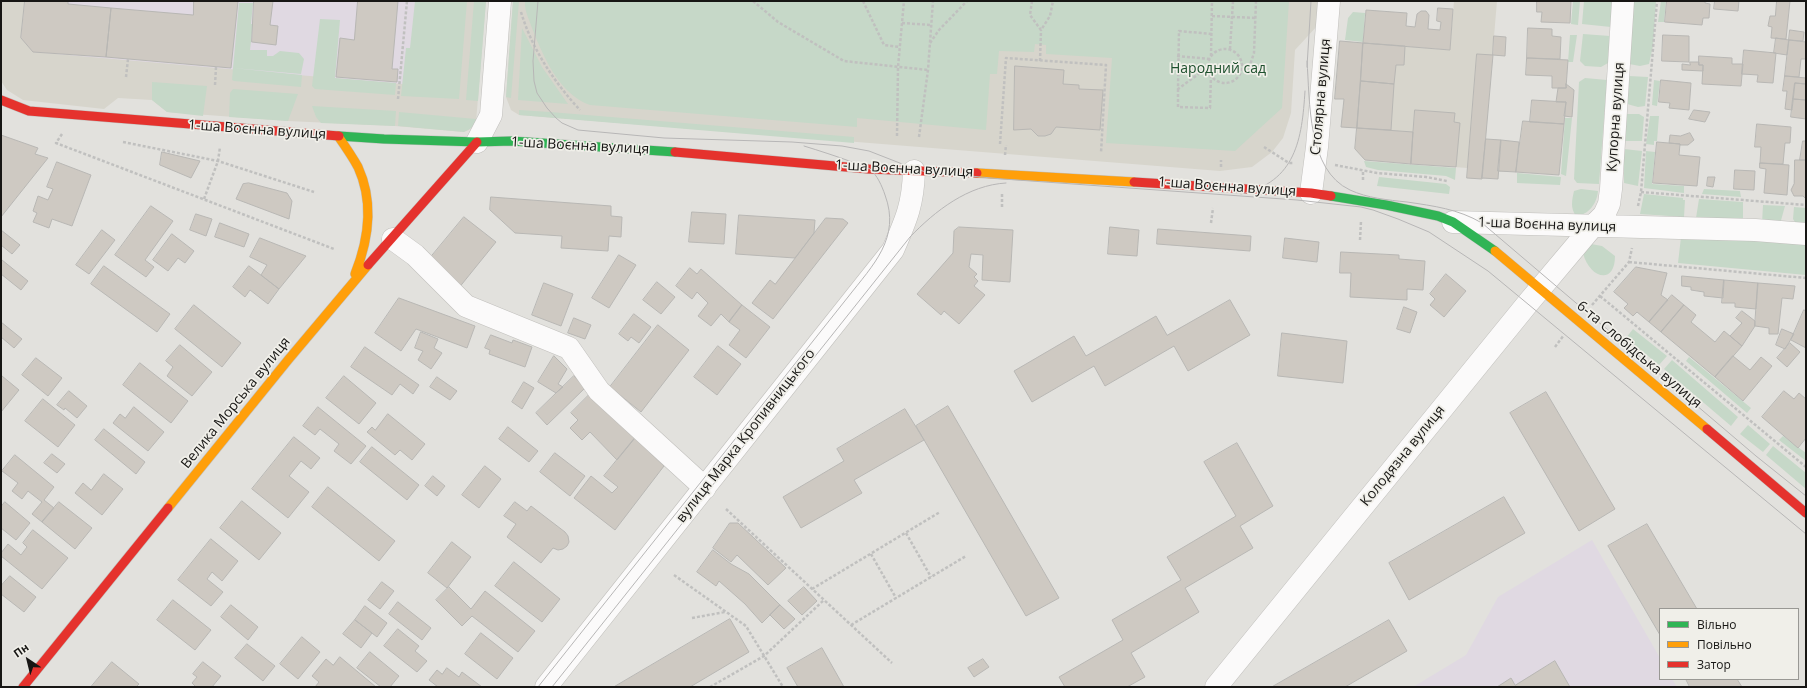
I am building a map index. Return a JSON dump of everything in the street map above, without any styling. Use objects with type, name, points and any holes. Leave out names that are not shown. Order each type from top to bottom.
[{"type":"street","points":[[477,142],[491,115],[500,1]]},
{"type":"street","name":"Столярна вулиця","points":[[1311,193],[1317,147],[1329,1]]},
{"type":"street","name":"Купорна вулиця","points":[[1592,227],[1604,215],[1609,204],[1623,1]]},
{"type":"street","name":"1-ша Воєнна вулиця","points":[[1,100],[29,111],[338,136],[477,142],[512,141],[681,152],[869,169],[1004,174],[1311,193],[1422,212],[1453,222],[1592,227],[1755,230],[1806,234]]},
{"type":"street","points":[[338,136],[358,169],[364,185],[369,210],[365,248],[349,287]]},
{"type":"street","name":"Велика Морська вулиця","points":[[24,687],[288,360],[349,287],[393,239],[477,142]]},
{"type":"street","name":"вулиця Марка Кропивницького","points":[[546,687],[893,250],[907,218],[913,194],[914,171]]},
{"type":"street","name":"6-та Слобідська вулиця","points":[[1453,222],[1492,248],[1539,290],[1806,513]]},
{"type":"street","name":"Колодязна вулиця","points":[[1216,687],[1592,227]]},
{"type":"street","points":[[393,239],[415,255],[466,306],[569,348],[599,391],[705,488]]},
{"type":"path","points":[[398,99],[407,1]]},
{"type":"path","points":[[753,1],[778,22],[844,61],[928,70]]},
{"type":"path","points":[[863,1],[884,45],[900,47]]},
{"type":"path","points":[[898,136],[898,67],[904,1]]},
{"type":"path","points":[[919,137],[928,70],[933,1]]},
{"type":"path","points":[[930,44],[939,30],[967,1]]},
{"type":"path","points":[[1032,1],[1030,15],[1041,30]]},
{"type":"path","points":[[1040,61],[1041,30],[1050,16],[1053,1]]},
{"type":"path","points":[[1178,89],[1208,67],[1211,58],[1212,1]]},
{"type":"path","points":[[1230,49],[1233,1]]},
{"type":"path","points":[[1208,67],[1215,80],[1226,83],[1236,80],[1242,70],[1250,65],[1254,53],[1256,1]]},
{"type":"path","points":[[1657,1],[1641,192],[1636,228],[1629,262],[1600,296],[1806,467]]},
{"type":"path","points":[[521,12],[527,32],[551,75],[563,92],[580,110]]},
{"type":"path","points":[[1212,16],[1256,18]]},
{"type":"path","points":[[902,23],[931,25]]},
{"type":"path","points":[[1211,75],[1210,108],[1178,107],[1177,56],[1179,31],[1212,34]]},
{"type":"path","points":[[1177,56],[1211,58],[1220,49],[1230,49],[1239,55],[1242,60],[1242,70]]},
{"type":"path","points":[[1000,144],[1006,58],[1106,65],[1101,153]]},
{"type":"path","points":[[126,77],[128,59]]},
{"type":"path","points":[[215,85],[216,67]]},
{"type":"path","points":[[64,131],[56,143],[334,249]]},
{"type":"path","points":[[116,141],[218,161],[314,192]]},
{"type":"path","points":[[204,199],[218,161],[220,142]]},
{"type":"path","points":[[1264,147],[1289,163],[1350,167],[1377,173],[1426,177],[1447,181]]},
{"type":"path","points":[[1641,192],[1806,205]]},
{"type":"path","points":[[1629,262],[1806,278]]},
{"type":"path","points":[[726,509],[892,663]]},
{"type":"path","points":[[812,589],[940,512]]},
{"type":"path","points":[[906,533],[931,576]]},
{"type":"path","points":[[871,554],[896,598]]},
{"type":"path","points":[[851,625],[966,556]]},
{"type":"path","points":[[674,575],[746,626],[783,687]]},
{"type":"path","points":[[710,687],[764,656],[824,600]]},
{"type":"path","points":[[692,618],[726,612]]},
{"type":"shaded area","points":[[1,1],[486,1],[476,122],[469,130],[464,132],[395,126],[288,121],[167,112],[152,100],[118,98],[104,109],[23,100],[7,90],[1,81]]},
{"type":"shaded area","points":[[25,1],[455,1],[448,88],[33,52],[21,38]]},
{"type":"shaded area","name":"Народний сад","points":[[513,1],[1320,1],[1318,25],[1295,50],[1291,113],[1283,138],[1272,152],[1252,167],[1220,171],[519,115],[511,110],[506,97]]},
{"type":"shaded area","points":[[1454,1],[1497,1],[1482,179],[1467,178],[1467,168],[1365,160],[1355,149],[1357,128],[1341,127],[1344,99],[1335,99],[1340,41],[1450,50]]},
{"type":"shaded area","points":[[1592,540],[1659,656],[1659,680],[1673,680],[1677,687],[1413,687],[1466,655],[1498,597]]},
{"type":"green space","points":[[415,1],[467,1],[459,99],[401,96],[406,48],[410,48]]},
{"type":"green space","points":[[474,1],[486,1],[478,101],[466,100]]},
{"type":"green space","points":[[513,1],[519,1],[511,98],[506,97]]},
{"type":"green space","name":"Народний сад","points":[[525,1],[1289,1],[1282,108],[1235,151],[1106,143],[1112,58],[1046,54],[1046,45],[1035,44],[1034,52],[999,51],[997,74],[990,74],[986,130],[857,118],[857,127],[590,105],[579,100],[569,92],[547,62],[532,28],[526,11]]},
{"type":"green space","points":[[1573,1],[1580,1],[1578,25],[1571,24]]},
{"type":"green space","points":[[1584,1],[1613,1],[1611,27],[1582,24]]},
{"type":"green space","points":[[1633,1],[1656,1],[1653,46],[1649,64],[1640,66],[1629,64]]},
{"type":"green space","points":[[1661,1],[1666,1],[1664,22],[1658,22]]},
{"type":"green space","points":[[239,3],[253,3],[251,24],[253,24],[250,50],[267,50],[267,56],[273,56],[280,51],[299,53],[304,59],[301,74],[233,68]]},
{"type":"green space","points":[[1353,12],[1365,13],[1363,42],[1345,40],[1348,18]]},
{"type":"green space","points":[[320,19],[340,20],[335,78],[396,83],[395,95],[315,89],[312,86]]},
{"type":"green space","points":[[522,28],[542,67],[568,104],[518,100]]},
{"type":"green space","points":[[1583,34],[1610,36],[1608,63],[1601,67],[1585,66],[1580,61]]},
{"type":"green space","points":[[1570,35],[1577,35],[1573,62],[1568,62]]},
{"type":"green space","points":[[233,68],[302,75],[301,87],[234,81],[232,80]]},
{"type":"green space","points":[[1629,76],[1648,77],[1645,106],[1638,107],[1627,104]]},
{"type":"green space","points":[[1585,78],[1607,80],[1599,184],[1577,183],[1574,179],[1579,82]]},
{"type":"green space","points":[[1654,80],[1660,81],[1657,106],[1652,105]]},
{"type":"green space","points":[[152,82],[207,86],[203,116],[167,112],[152,100]]},
{"type":"green space","points":[[233,89],[298,94],[288,121],[229,117],[230,93]]},
{"type":"green space","points":[[312,106],[396,111],[395,126],[321,123],[316,117]]},
{"type":"green space","points":[[519,110],[854,137],[854,143],[519,115]]},
{"type":"green space","points":[[399,112],[476,119],[476,121],[474,125],[464,132],[398,126]]},
{"type":"green space","points":[[1626,114],[1639,114],[1644,117],[1642,141],[1624,141]]},
{"type":"green space","points":[[1650,116],[1659,116],[1657,141],[1654,141],[1654,145],[1646,144]]},
{"type":"green space","points":[[1565,118],[1572,118],[1566,176],[1561,174]]},
{"type":"green space","points":[[1624,149],[1642,151],[1638,186],[1624,183]]},
{"type":"green space","points":[[1646,151],[1655,152],[1652,184],[1684,186],[1684,193],[1644,188]]},
{"type":"green space","points":[[1364,161],[1456,168],[1455,180],[1446,176],[1378,170],[1366,167]]},
{"type":"green space","points":[[1517,173],[1561,177],[1560,185],[1517,183]]},
{"type":"green space","points":[[1379,177],[1446,184],[1450,187],[1449,194],[1377,186]]},
{"type":"green space","points":[[1581,189],[1598,191],[1592,208],[1581,215],[1576,216],[1572,207],[1574,191]]},
{"type":"green space","points":[[1704,189],[1740,191],[1741,197],[1702,194]]},
{"type":"green space","points":[[1644,194],[1683,198],[1683,200],[1685,200],[1684,217],[1640,214]]},
{"type":"green space","points":[[1699,199],[1743,202],[1743,221],[1696,218]]},
{"type":"green space","points":[[1763,205],[1785,206],[1780,224],[1762,223]]},
{"type":"green space","points":[[1794,207],[1806,208],[1806,226],[1797,225],[1793,219]]},
{"type":"green space","points":[[1681,237],[1806,243],[1806,275],[1678,263]]},
{"type":"green space","points":[[1591,244],[1602,246],[1615,256],[1614,266],[1611,272],[1606,275],[1596,273],[1586,262],[1583,253]]},
{"type":"green space","points":[[1633,329],[1667,356],[1659,365],[1626,338]]},
{"type":"green space","points":[[1689,357],[1751,408],[1747,413],[1686,361]]},
{"type":"green space","points":[[1672,360],[1738,417],[1731,426],[1664,369]]},
{"type":"green space","points":[[1748,425],[1770,444],[1763,452],[1740,434]]},
{"type":"green space","points":[[1783,436],[1806,453],[1806,461],[1779,440]]},
{"type":"green space","points":[[1773,446],[1806,473],[1806,489],[1766,455]]},
{"type":"building","points":[[25,1],[68,1],[68,4],[111,8],[106,57],[33,52],[21,38]]},
{"type":"building","points":[[194,1],[238,1],[231,68],[106,57],[111,8],[193,15]]},
{"type":"building","points":[[254,1],[273,1],[270,25],[278,26],[276,45],[252,42]]},
{"type":"building","points":[[358,1],[398,1],[392,69],[398,69],[397,82],[336,77],[340,38],[354,40]]},
{"type":"building","points":[[1537,1],[1571,1],[1570,23],[1541,22],[1542,12],[1537,12]]},
{"type":"building","points":[[1667,1],[1705,1],[1705,3],[1710,4],[1709,18],[1703,18],[1702,25],[1665,22]]},
{"type":"building","points":[[1715,1],[1739,1],[1738,11],[1714,9]]},
{"type":"building","points":[[1777,1],[1790,1],[1786,39],[1771,38],[1772,27],[1768,26],[1770,16],[1775,16]]},
{"type":"building","points":[[1438,8],[1453,9],[1450,50],[1363,43],[1366,10],[1407,13],[1406,26],[1415,27],[1417,14],[1421,11],[1426,11],[1429,15],[1428,29],[1440,30],[1441,22],[1437,21]]},
{"type":"building","points":[[1528,28],[1552,29],[1552,36],[1561,37],[1560,59],[1527,58]]},
{"type":"building","points":[[1790,30],[1804,32],[1803,41],[1789,40]]},
{"type":"building","points":[[1663,35],[1689,36],[1689,62],[1662,61]]},
{"type":"building","points":[[1494,36],[1506,37],[1505,56],[1493,55]]},
{"type":"building","points":[[1776,38],[1789,40],[1787,55],[1774,53]]},
{"type":"building","points":[[1789,40],[1806,42],[1806,59],[1801,59],[1799,77],[1785,76]]},
{"type":"building","points":[[1340,41],[1363,43],[1357,128],[1341,127],[1344,99],[1335,99]]},
{"type":"building","points":[[1363,43],[1405,46],[1404,65],[1396,65],[1394,84],[1361,81]]},
{"type":"building","points":[[1744,50],[1776,53],[1773,83],[1757,82],[1758,75],[1742,74]]},
{"type":"building","points":[[1477,54],[1493,55],[1482,179],[1467,178]]},
{"type":"building","points":[[1699,56],[1732,58],[1732,64],[1743,64],[1741,86],[1702,84],[1703,65],[1699,65]]},
{"type":"building","points":[[1527,58],[1568,60],[1566,88],[1552,88],[1552,76],[1526,75]]},
{"type":"building","points":[[1690,62],[1699,62],[1699,65],[1703,65],[1703,71],[1682,70],[1682,64],[1690,65]]},
{"type":"building","points":[[1015,66],[1064,70],[1063,84],[1079,85],[1079,89],[1103,90],[1100,130],[1056,127],[1051,134],[1038,136],[1031,129],[1014,130]]},
{"type":"building","points":[[1785,76],[1806,78],[1806,84],[1795,83],[1792,110],[1785,109],[1787,91],[1783,91]]},
{"type":"building","points":[[1661,80],[1691,83],[1689,110],[1669,108],[1670,103],[1659,102]]},
{"type":"building","points":[[1361,81],[1394,84],[1391,130],[1357,128]]},
{"type":"building","points":[[1795,83],[1806,84],[1806,100],[1793,99]]},
{"type":"building","points":[[1566,84],[1574,90],[1572,117],[1564,116],[1566,102],[1556,102],[1558,88],[1566,88]]},
{"type":"building","points":[[1793,99],[1806,100],[1806,119],[1791,117]]},
{"type":"building","points":[[1532,100],[1566,102],[1564,124],[1530,122]]},
{"type":"building","points":[[1415,110],[1455,113],[1454,122],[1460,123],[1456,167],[1411,164]]},
{"type":"building","points":[[1694,110],[1710,112],[1705,122],[1689,119]]},
{"type":"building","points":[[1523,121],[1564,124],[1559,175],[1516,172]]},
{"type":"building","points":[[1757,124],[1791,127],[1790,143],[1785,143],[1783,164],[1760,163],[1761,147],[1755,147]]},
{"type":"building","points":[[1357,128],[1413,132],[1411,164],[1365,160],[1355,149]]},
{"type":"building","points":[[1690,133],[1694,140],[1688,145],[1669,143],[1670,135],[1680,136]]},
{"type":"building","points":[[1,135],[38,148],[35,154],[48,158],[1,217]]},
{"type":"building","points":[[1486,139],[1501,140],[1498,179],[1482,178]]},
{"type":"building","points":[[1501,140],[1519,142],[1516,172],[1498,171]]},
{"type":"building","points":[[1803,141],[1806,141],[1806,160],[1800,160]]},
{"type":"building","points":[[1657,142],[1680,144],[1679,155],[1700,157],[1697,186],[1653,183]]},
{"type":"building","points":[[162,152],[200,161],[191,178],[160,165]]},
{"type":"building","points":[[1795,160],[1806,160],[1806,199],[1803,196],[1794,196],[1791,190],[1794,184]]},
{"type":"building","points":[[57,162],[91,175],[72,226],[52,219],[49,228],[33,222],[37,213],[33,211],[38,196],[48,200],[53,189],[47,187]]},
{"type":"building","points":[[1760,163],[1789,165],[1787,195],[1764,193],[1766,169],[1760,168]]},
{"type":"building","points":[[1735,170],[1755,171],[1754,190],[1734,189]]},
{"type":"building","points":[[1708,177],[1715,177],[1713,187],[1707,186]]},
{"type":"building","points":[[249,183],[287,193],[292,201],[289,219],[236,199],[243,184]]},
{"type":"building","points":[[491,197],[611,206],[611,216],[622,217],[621,237],[609,236],[608,251],[561,248],[562,236],[515,233],[490,210]]},
{"type":"building","points":[[151,206],[173,221],[145,260],[154,267],[146,277],[115,255]]},
{"type":"building","points":[[692,212],[726,214],[724,244],[689,242]]},
{"type":"building","points":[[196,214],[212,219],[206,236],[190,230]]},
{"type":"building","points":[[739,215],[815,220],[814,233],[795,258],[736,254]]},
{"type":"building","points":[[464,217],[496,242],[458,289],[426,263]]},
{"type":"building","points":[[826,218],[843,219],[848,223],[773,319],[752,303],[770,280],[775,284]]},
{"type":"building","points":[[220,223],[249,234],[244,247],[215,237]]},
{"type":"building","points":[[959,227],[1013,230],[1010,282],[982,280],[983,255],[971,254],[969,267],[977,274],[974,277],[978,281],[974,286],[985,295],[959,324],[944,311],[941,315],[917,294],[953,253],[954,231]]},
{"type":"building","points":[[1110,227],[1139,230],[1137,256],[1108,254]]},
{"type":"building","points":[[1158,229],[1251,236],[1250,251],[1157,244]]},
{"type":"building","points":[[1,230],[20,245],[12,254],[1,245]]},
{"type":"building","points":[[102,230],[115,240],[89,274],[76,265]]},
{"type":"building","points":[[172,234],[194,251],[185,263],[178,258],[168,271],[153,260]]},
{"type":"building","points":[[260,238],[306,256],[279,289],[261,275],[267,265],[250,257]]},
{"type":"building","points":[[1285,238],[1319,242],[1317,262],[1283,258]]},
{"type":"building","points":[[1341,252],[1399,255],[1399,259],[1425,261],[1423,290],[1407,289],[1407,300],[1350,297],[1351,273],[1340,273]]},
{"type":"building","points":[[619,255],[636,265],[609,308],[592,298]]},
{"type":"building","points":[[2,260],[28,281],[21,290],[1,274]]},
{"type":"building","points":[[104,266],[170,314],[157,332],[91,284]]},
{"type":"building","points":[[249,266],[279,289],[268,304],[250,290],[245,297],[233,287]]},
{"type":"building","points":[[1636,267],[1667,273],[1661,295],[1668,300],[1649,322],[1637,312],[1633,316],[1624,308],[1628,304],[1614,292]]},
{"type":"building","points":[[690,268],[697,274],[701,269],[742,305],[729,322],[721,314],[711,326],[698,316],[708,303],[697,292],[692,299],[676,286]]},
{"type":"building","points":[[1446,274],[1466,291],[1444,317],[1430,305],[1435,299],[1430,294]]},
{"type":"building","points":[[1682,276],[1724,280],[1723,298],[1704,296],[1704,292],[1691,290],[1691,287],[1682,286]]},
{"type":"building","points":[[1724,280],[1758,283],[1756,309],[1735,307],[1735,303],[1722,303]]},
{"type":"building","points":[[657,282],[675,297],[661,314],[643,300]]},
{"type":"building","points":[[544,283],[573,294],[561,326],[532,315]]},
{"type":"building","points":[[1758,283],[1795,286],[1793,299],[1782,298],[1778,334],[1769,334],[1769,328],[1755,326]]},
{"type":"building","points":[[1672,295],[1684,305],[1661,332],[1649,322]]},
{"type":"building","points":[[399,298],[475,326],[467,348],[416,329],[401,351],[375,333]]},
{"type":"building","points":[[1230,300],[1250,335],[1188,371],[1174,346],[1105,386],[1094,366],[1032,402],[1014,371],[1074,336],[1086,356],[1156,316],[1167,335]]},
{"type":"building","points":[[194,305],[241,343],[222,367],[175,329]]},
{"type":"building","points":[[742,305],[770,327],[746,358],[729,345],[740,330],[729,322]]},
{"type":"building","points":[[1684,305],[1696,315],[1691,322],[1715,342],[1724,331],[1742,346],[1715,377],[1661,332]]},
{"type":"building","points":[[1404,307],[1417,312],[1410,333],[1397,329]]},
{"type":"building","points":[[1804,310],[1806,311],[1806,348],[1791,340]]},
{"type":"building","points":[[1742,311],[1755,321],[1755,326],[1742,346],[1730,336],[1742,323],[1736,318]]},
{"type":"building","points":[[634,314],[651,327],[639,343],[631,337],[628,341],[619,334]]},
{"type":"building","points":[[574,318],[591,325],[585,339],[568,333]]},
{"type":"building","points":[[1,322],[22,339],[14,348],[1,337]]},
{"type":"building","points":[[658,325],[689,350],[641,412],[610,387]]},
{"type":"building","points":[[1782,329],[1794,334],[1785,349],[1776,345]]},
{"type":"building","points":[[421,332],[438,339],[434,348],[442,353],[431,369],[418,360],[423,351],[415,348]]},
{"type":"building","points":[[1282,333],[1347,341],[1343,383],[1278,376]]},
{"type":"building","points":[[491,335],[512,343],[513,340],[532,347],[525,367],[489,354],[490,350],[485,348]]},
{"type":"building","points":[[1790,343],[1800,352],[1787,367],[1777,358]]},
{"type":"building","points":[[180,345],[212,372],[192,396],[167,376],[173,367],[166,361]]},
{"type":"building","points":[[718,346],[741,364],[717,395],[694,377]]},
{"type":"building","points":[[365,347],[419,385],[413,394],[400,384],[392,395],[351,367]]},
{"type":"building","points":[[554,356],[567,369],[558,384],[563,387],[556,393],[538,382]]},
{"type":"building","points":[[1733,356],[1750,370],[1761,357],[1772,366],[1743,401],[1715,377]]},
{"type":"building","points":[[36,358],[62,378],[48,396],[22,375]]},
{"type":"building","points":[[140,363],[188,401],[171,423],[123,385]]},
{"type":"building","points":[[2,376],[19,390],[1,412],[1,378]]},
{"type":"building","points":[[344,376],[376,403],[359,424],[326,398]]},
{"type":"building","points":[[574,376],[585,388],[547,425],[536,413]]},
{"type":"building","points":[[437,377],[457,391],[450,400],[430,387]]},
{"type":"building","points":[[524,382],[534,388],[522,409],[512,402]]},
{"type":"building","points":[[69,391],[87,406],[77,418],[65,408],[64,410],[57,405]]},
{"type":"building","points":[[1784,391],[1794,399],[1799,393],[1806,399],[1806,438],[1798,448],[1762,417]]},
{"type":"building","points":[[1546,392],[1615,509],[1579,531],[1510,413]]},
{"type":"building","points":[[591,393],[635,438],[617,460],[590,432],[582,440],[570,428],[578,420],[571,413]]},
{"type":"building","points":[[43,399],[75,425],[58,447],[25,421]]},
{"type":"building","points":[[948,406],[1059,598],[1026,616],[916,426]]},
{"type":"building","points":[[134,407],[164,432],[148,451],[113,423],[120,414],[125,418]]},
{"type":"building","points":[[318,407],[366,446],[351,464],[334,451],[339,444],[320,429],[315,435],[303,426]]},
{"type":"building","points":[[905,409],[924,440],[854,480],[862,493],[801,528],[783,497],[844,461],[837,449]]},
{"type":"building","points":[[388,414],[425,444],[412,460],[400,450],[395,455],[367,432],[372,427],[375,430]]},
{"type":"building","points":[[508,427],[538,451],[529,462],[499,439]]},
{"type":"building","points":[[104,429],[145,462],[136,474],[95,440]]},
{"type":"building","points":[[294,437],[320,458],[311,469],[301,461],[289,476],[309,492],[288,518],[252,489]]},
{"type":"building","points":[[635,438],[664,466],[615,530],[574,498],[591,476],[612,493],[618,487],[604,476]]},
{"type":"building","points":[[1237,443],[1273,506],[1240,526],[1253,548],[1185,588],[1199,612],[1131,653],[1145,677],[1127,687],[1065,687],[1059,677],[1123,640],[1112,620],[1181,580],[1167,557],[1236,516],[1204,462]]},
{"type":"building","points":[[372,447],[419,485],[407,500],[360,462]]},
{"type":"building","points":[[555,453],[585,476],[570,496],[540,472]]},
{"type":"building","points":[[52,454],[65,464],[57,473],[44,463]]},
{"type":"building","points":[[15,455],[54,487],[44,500],[54,508],[42,522],[32,514],[42,502],[28,491],[22,499],[12,491],[18,483],[2,471]]},
{"type":"building","points":[[485,466],[501,479],[479,508],[462,495]]},
{"type":"building","points":[[104,474],[123,489],[102,515],[75,493],[83,483],[91,490]]},
{"type":"building","points":[[433,476],[445,486],[437,496],[425,486]]},
{"type":"building","points":[[328,487],[395,541],[379,561],[312,507]]},
{"type":"building","points":[[1504,497],[1525,533],[1409,600],[1389,563]]},
{"type":"building","points":[[242,501],[281,533],[259,560],[220,528]]},
{"type":"building","points":[[5,502],[30,523],[16,540],[1,528],[1,507]]},
{"type":"building","points":[[59,502],[92,528],[75,549],[42,522]]},
{"type":"building","points":[[515,502],[527,511],[531,506],[565,532],[568,536],[569,542],[567,546],[558,550],[553,548],[541,563],[507,537],[516,524],[504,516]]},
{"type":"building","points":[[730,523],[738,523],[786,568],[768,585],[737,555],[731,562],[713,548]]},
{"type":"building","points":[[1647,524],[1696,608],[1659,608],[1659,633],[1608,546]]},
{"type":"building","points":[[33,530],[68,558],[42,589],[1,556],[1,553],[8,544],[21,555],[27,547],[23,543]]},
{"type":"building","points":[[211,539],[238,561],[222,581],[212,572],[207,579],[223,592],[211,606],[178,580]]},
{"type":"building","points":[[452,542],[471,557],[447,588],[428,573]]},
{"type":"building","points":[[713,550],[731,564],[749,574],[780,605],[762,623],[745,604],[719,581],[716,586],[697,572]]},
{"type":"building","points":[[514,562],[560,599],[542,622],[495,586]]},
{"type":"building","points":[[10,576],[36,597],[24,612],[1,594],[1,586]]},
{"type":"building","points":[[382,582],[394,591],[380,609],[368,600]]},
{"type":"building","points":[[449,587],[471,609],[485,591],[535,631],[518,652],[472,616],[462,626],[436,600]]},
{"type":"building","points":[[804,587],[817,601],[802,615],[788,601]]},
{"type":"building","points":[[173,600],[211,630],[195,650],[157,620]]},
{"type":"building","points":[[398,602],[431,628],[422,640],[389,614]]},
{"type":"building","points":[[231,605],[258,627],[248,640],[221,617]]},
{"type":"building","points":[[780,605],[795,619],[784,629],[770,615]]},
{"type":"building","points":[[365,606],[387,623],[377,637],[355,620]]},
{"type":"building","points":[[730,619],[749,652],[690,687],[614,687]]},
{"type":"building","points":[[355,620],[372,633],[361,648],[343,634]]},
{"type":"building","points":[[1389,620],[1407,651],[1345,687],[1272,687]]},
{"type":"building","points":[[398,629],[419,646],[415,651],[427,661],[417,672],[384,646]]},
{"type":"building","points":[[481,633],[513,658],[497,679],[465,654]]},
{"type":"building","points":[[302,637],[320,652],[298,679],[280,664]]},
{"type":"building","points":[[247,644],[275,666],[263,681],[235,658]]},
{"type":"building","points":[[822,648],[844,687],[798,687],[787,668]]},
{"type":"building","points":[[370,652],[399,676],[390,687],[381,687],[357,668]]},
{"type":"building","points":[[340,657],[376,687],[315,687],[319,682],[312,676],[326,659],[333,665]]},
{"type":"building","points":[[983,659],[989,667],[974,677],[968,668]]},
{"type":"building","points":[[1555,661],[1570,687],[1497,687],[1511,678],[1515,685]]},
{"type":"building","points":[[112,662],[139,684],[136,687],[91,687]]},
{"type":"building","points":[[203,662],[221,676],[212,687],[196,687],[192,683],[197,677],[193,674]]},
{"type":"building","points":[[447,668],[459,677],[462,672],[482,687],[438,687],[429,680],[437,670],[442,674]]},
{"type":"building","points":[[1686,680],[1738,680],[1742,687],[1690,687]]},
{"type":"tram line","points":[[538,1],[533,61],[534,81],[537,93],[556,118],[562,123],[578,130],[664,138],[792,142],[842,146],[869,151],[926,172],[1297,200],[1361,207],[1398,219],[1429,232],[1488,271],[1806,534]]},
{"type":"tram line","points":[[1307,67],[1311,1]]},
{"type":"tram line","points":[[1307,61],[1311,114],[1318,151],[1326,167],[1336,180],[1350,190],[1363,195],[1417,203],[1455,211],[1482,223],[1756,456],[1806,496]]},
{"type":"tram line","points":[[1241,194],[1259,188],[1274,180],[1285,169],[1298,142],[1304,109],[1305,91]]},
{"type":"tram line","points":[[538,687],[867,274],[882,250],[887,238],[889,210],[884,192],[875,174],[864,166],[804,146]]},
{"type":"tram line","points":[[552,687],[910,237],[930,218],[953,201],[978,189],[1006,183]]},
{"type":"traffic: fast","points":[[339,136],[477,142],[512,141],[675,152]]},
{"type":"traffic: fast","points":[[1331,196],[1386,205],[1438,216],[1453,222],[1495,251]]},
{"type":"traffic: slow","points":[[338,136],[358,167],[363,180],[368,207],[368,220],[364,247],[355,274]]},
{"type":"traffic: slow","points":[[977,173],[1134,182]]},
{"type":"traffic: slow","points":[[1495,251],[1707,429]]},
{"type":"traffic: slow","points":[[168,508],[288,360],[368,265]]},
{"type":"traffic: jam","points":[[1,100],[29,111],[339,136]]},
{"type":"traffic: jam","points":[[368,265],[477,142]]},
{"type":"traffic: jam","points":[[675,152],[869,169],[977,173]]},
{"type":"traffic: jam","points":[[1134,182],[1311,193],[1331,196]]},
{"type":"traffic: jam","points":[[1707,429],[1806,513]]},
{"type":"traffic: jam","points":[[23,687],[168,508]]}]
